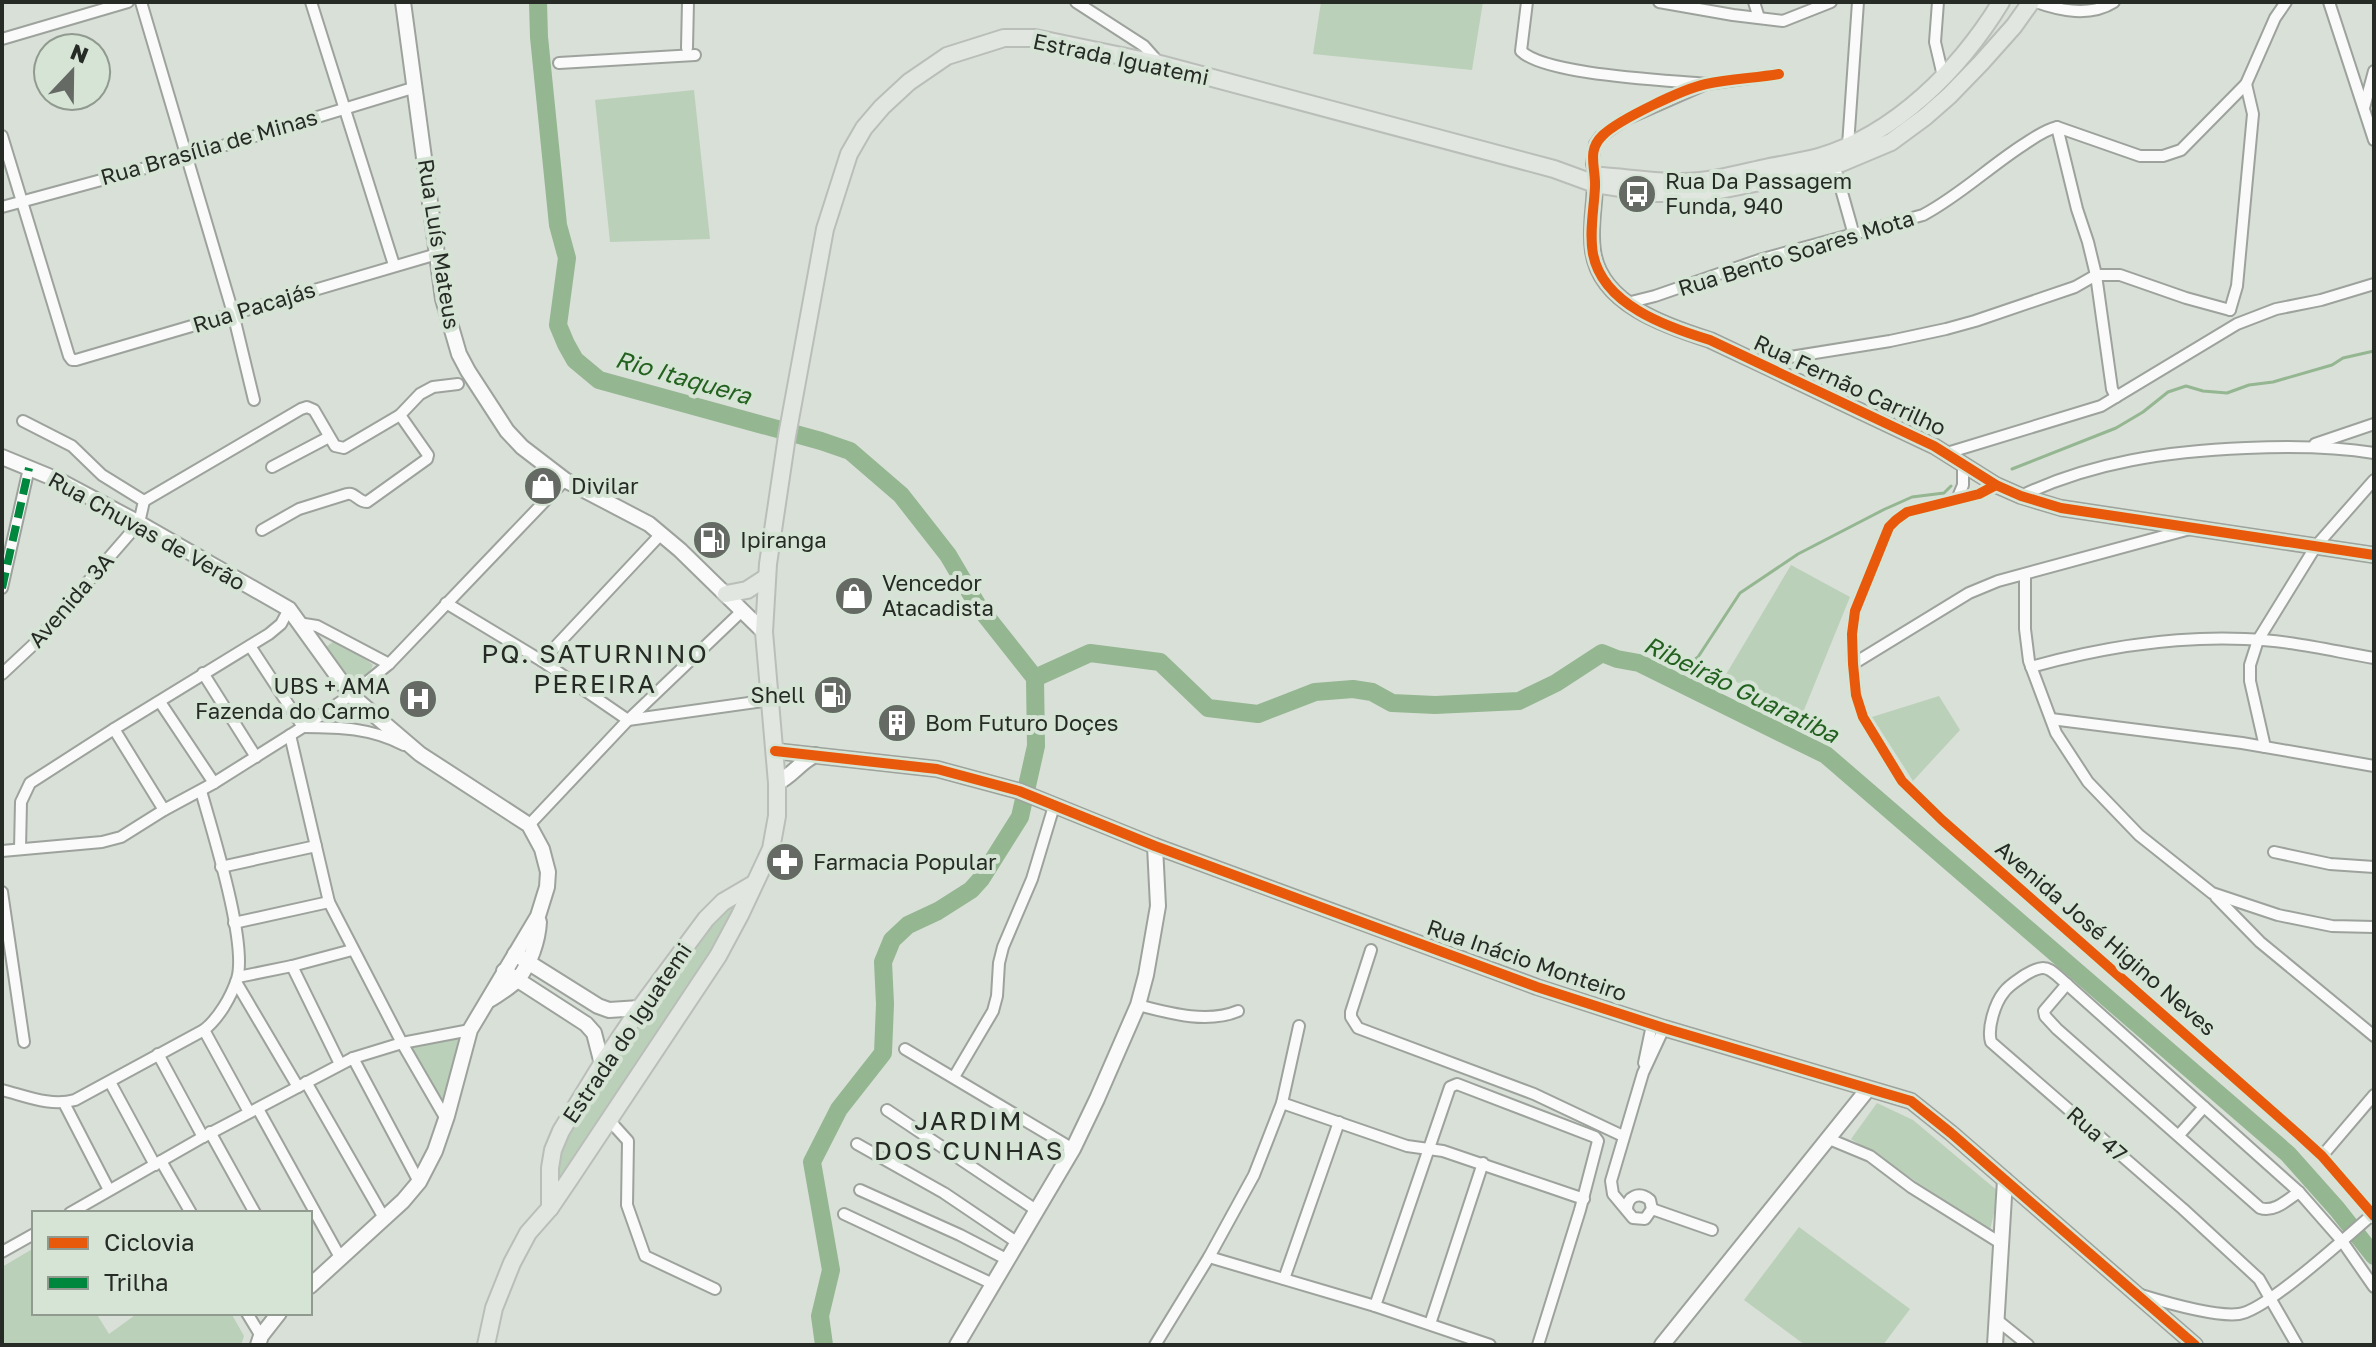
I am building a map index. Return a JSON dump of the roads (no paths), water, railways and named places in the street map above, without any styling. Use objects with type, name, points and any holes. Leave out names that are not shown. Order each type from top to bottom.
[{"type":"main road","points":[[1595,180],[1684,182],[1729,176],[1820,156],[1848,145],[1891,122],[1943,76],[1974,44],[2001,2]]},
{"type":"main road","points":[[1595,180],[1653,193],[1710,192],[1834,164],[1891,142],[1949,96],[2034,2]]},
{"type":"main road","name":"Estrada Iguatemi","points":[[764,632],[767,577],[788,428],[819,256],[838,185],[849,154],[864,128],[909,82],[947,56],[1004,38],[1035,38],[1160,64],[1595,180]]},
{"type":"main road","points":[[726,594],[747,590],[767,577]]},
{"type":"main road","name":"Estrada do Iguatemi","points":[[486,1345],[494,1308],[528,1233],[550,1208],[718,956],[766,862],[777,816],[777,783],[764,632]]},
{"type":"main road","name":"Estrada do Iguatemi","points":[[550,1208],[553,1150],[602,1064],[695,933],[723,902],[752,885]]},
{"type":"main road","points":[[723,902],[734,905],[740,915]]},
{"type":"main road","points":[[550,1168],[557,1178],[569,1180]]},
{"type":"street","points":[[2,39],[128,2]]},
{"type":"street","points":[[141,2],[233,313],[254,400]]},
{"type":"street","points":[[311,2],[394,265]]},
{"type":"street","name":"Rua Luís Mateus","points":[[403,2],[437,254],[448,316],[459,354],[468,371],[515,440],[565,480],[644,520],[764,632]]},
{"type":"street","points":[[559,63],[691,52],[688,2]]},
{"type":"street","points":[[1076,2],[1144,46],[1160,64]]},
{"type":"street","points":[[1527,2],[1521,51],[1534,61],[1558,67],[1706,84],[1779,74]]},
{"type":"street","points":[[1659,2],[1776,20],[1790,19],[1831,2]]},
{"type":"street","points":[[1754,2],[1759,18]]},
{"type":"street","points":[[1848,145],[1858,2]]},
{"type":"street","points":[[1938,2],[1935,42],[1943,76]]},
{"type":"street","points":[[2034,2],[2066,10],[2090,11],[2114,2]]},
{"type":"street","points":[[2057,127],[2140,156],[2163,156],[2181,150],[2246,84],[2275,18],[2286,2]]},
{"type":"street","points":[[2329,2],[2374,140]]},
{"type":"street","points":[[2364,108],[2374,71]]},
{"type":"street","points":[[1595,180],[1592,153],[1600,137],[1624,120],[1706,84]]},
{"type":"street","points":[[2237,324],[2230,310],[2237,286],[2253,114],[2246,84]]},
{"type":"street","name":"Rua Brasília de Minas","points":[[2,207],[186,157],[416,87]]},
{"type":"street","points":[[2057,127],[2096,275],[2112,389],[2116,397]]},
{"type":"street","name":"Rua Bento Soares Mota","points":[[1627,303],[1759,260],[1923,215],[2047,129],[2057,127]]},
{"type":"street","points":[[2,136],[22,200]]},
{"type":"street","points":[[1834,164],[1854,235]]},
{"type":"street","name":"Rua Fernão Carrilho","points":[[1595,180],[1592,233],[1597,268],[1605,282],[1627,303],[1947,453],[1996,485],[2061,508],[2374,555]]},
{"type":"street","name":"Rua Pacajás","points":[[22,200],[72,360],[437,254]]},
{"type":"street","points":[[1756,362],[1946,329],[2075,287],[2096,275],[2120,275],[2230,310]]},
{"type":"street","points":[[1947,453],[2101,406],[2237,324],[2276,309],[2321,300],[2374,284]]},
{"type":"street","points":[[139,523],[144,501],[301,409],[307,407],[314,410],[335,446],[344,448],[400,415],[420,394],[433,387],[458,384]]},
{"type":"street","points":[[262,530],[299,509],[347,494],[367,502],[427,459],[428,455],[400,415]]},
{"type":"street","points":[[23,421],[72,446],[102,475],[144,501]]},
{"type":"street","points":[[2310,446],[2374,424]]},
{"type":"street","points":[[272,467],[329,437]]},
{"type":"street","points":[[2021,496],[2058,480],[2160,454],[2197,449],[2310,446],[2374,453]]},
{"type":"street","name":"Rua Chuvas de Verão","points":[[2,457],[139,523],[289,609]]},
{"type":"street","points":[[1958,497],[1963,485],[1963,464]]},
{"type":"street","points":[[2,588],[29,468]]},
{"type":"street","points":[[2,851],[121,837],[303,727],[351,695],[389,664],[565,480]]},
{"type":"street","points":[[2265,747],[2250,681],[2250,665],[2258,640],[2316,546],[2374,480]]},
{"type":"street","name":"Avenida José Higino Neves","points":[[1996,485],[1979,494],[1907,512],[1889,527],[1855,611],[1853,664],[1856,695],[1863,717],[1902,781],[1954,831],[2322,1156],[2371,1212]]},
{"type":"street","name":"Avenida 3A","points":[[2,674],[33,645],[139,523]]},
{"type":"street","points":[[1853,664],[1969,593],[1998,581],[2192,528]]},
{"type":"street","points":[[542,661],[661,534]]},
{"type":"street","points":[[2025,575],[2025,629],[2031,667],[2051,719],[2071,758],[2098,793],[2139,835],[2212,893],[2260,942],[2374,1036]]},
{"type":"street","points":[[446,603],[542,661],[628,720],[770,700]]},
{"type":"street","points":[[20,849],[21,802],[30,783],[250,646],[281,624],[289,609],[351,695],[420,754],[529,825],[542,849],[548,872],[547,887],[538,916],[515,954],[511,976]]},
{"type":"street","points":[[529,825],[628,720],[742,611]]},
{"type":"street","points":[[298,623],[317,626],[389,664]]},
{"type":"street","points":[[2031,667],[2114,648],[2178,641],[2258,640],[2374,658]]},
{"type":"street","points":[[250,646],[303,727]]},
{"type":"street","points":[[203,673],[256,757]]},
{"type":"street","points":[[160,702],[214,783]]},
{"type":"street","points":[[2051,719],[2265,747],[2374,766]]},
{"type":"street","points":[[303,727],[372,732],[420,754]]},
{"type":"street","points":[[114,729],[164,810]]},
{"type":"street","points":[[290,735],[329,902],[402,1043],[446,1119]]},
{"type":"street","name":"Rua Inácio Monteiro","points":[[775,751],[937,769],[1019,791],[1155,846],[1537,987],[1917,1105],[2195,1345]]},
{"type":"street","points":[[777,783],[816,755]]},
{"type":"street","points":[[2,1090],[64,1103],[75,1100],[204,1030],[220,1013],[237,979],[238,955],[234,923],[201,791]]},
{"type":"street","points":[[954,1077],[993,1011],[1003,947],[1032,879],[1054,806]]},
{"type":"street","points":[[221,867],[316,846]]},
{"type":"street","points":[[957,1345],[1073,1149],[1138,1005],[1158,906],[1155,846]]},
{"type":"street","points":[[2274,852],[2330,864],[2374,867]]},
{"type":"street","points":[[2,892],[24,1042]]},
{"type":"street","points":[[2212,893],[2278,915],[2332,926],[2374,927]]},
{"type":"street","points":[[234,923],[329,902]]},
{"type":"street","points":[[312,1284],[403,1201],[419,1182],[446,1119],[470,1030],[484,1004],[529,962],[538,931],[538,916]]},
{"type":"street","points":[[237,979],[352,950]]},
{"type":"street","points":[[1371,950],[1351,1012],[1358,1028],[1534,1094],[1623,1136]]},
{"type":"street","points":[[515,954],[598,1006],[609,1010],[640,1008]]},
{"type":"street","points":[[292,966],[340,1064]]},
{"type":"street","name":"Rua 47","points":[[2067,984],[2052,971],[2043,968],[2023,977],[2004,992],[1991,1024],[1991,1042],[2248,1268],[2270,1298]]},
{"type":"street","points":[[511,976],[586,1024],[594,1033],[602,1064]]},
{"type":"street","points":[[237,979],[384,1218]]},
{"type":"street","points":[[2299,1192],[2270,1210],[2260,1208],[2045,1016],[2045,1008],[2067,984],[2299,1192],[2345,1238],[2374,1287]]},
{"type":"street","points":[[1138,1005],[1206,1017],[1226,1016],[1238,1011]]},
{"type":"street","points":[[586,1024],[598,1016],[598,1006]]},
{"type":"street","points":[[1155,1345],[1250,1184],[1282,1103],[1299,1026]]},
{"type":"street","points":[[1627,1210],[1629,1200],[1641,1195],[1650,1200],[1652,1209],[1648,1217],[1633,1218],[1617,1200],[1610,1187],[1658,1026]]},
{"type":"street","points":[[204,1030],[341,1259]]},
{"type":"street","points":[[73,1211],[207,1134],[353,1058],[402,1043],[470,1030]]},
{"type":"street","points":[[905,1049],[1073,1149]]},
{"type":"street","points":[[158,1054],[254,1211]]},
{"type":"street","points":[[353,1058],[419,1182]]},
{"type":"street","points":[[110,1082],[190,1211]]},
{"type":"street","points":[[1375,1306],[1450,1087],[1461,1085],[1597,1139],[1584,1199],[1538,1345]]},
{"type":"street","points":[[1662,1345],[1868,1089]]},
{"type":"street","points":[[2322,1156],[2374,1095]]},
{"type":"street","points":[[64,1103],[109,1190]]},
{"type":"street","points":[[1282,1103],[1407,1146],[1443,1151],[1483,1163],[1584,1199]]},
{"type":"street","points":[[2179,1135],[2204,1107]]},
{"type":"street","points":[[887,1110],[1036,1210]]},
{"type":"street","points":[[609,1120],[628,1141],[627,1205],[642,1251],[649,1258],[715,1289]]},
{"type":"street","points":[[1284,1279],[1339,1122]]},
{"type":"street","points":[[1829,1139],[1870,1156],[1911,1187],[2002,1244]]},
{"type":"street","points":[[857,1144],[944,1193],[1018,1243]]},
{"type":"street","points":[[1430,1324],[1483,1163]]},
{"type":"street","points":[[1995,1345],[2005,1180]]},
{"type":"street","points":[[860,1190],[1008,1260]]},
{"type":"street","points":[[1652,1209],[1712,1230]]},
{"type":"street","points":[[2135,1294],[2229,1314],[2244,1313],[2270,1298],[2345,1238],[2371,1212]]},
{"type":"street","points":[[844,1214],[993,1284]]},
{"type":"street","points":[[2,1252],[32,1235]]},
{"type":"street","points":[[1209,1257],[1375,1306],[1490,1345]]},
{"type":"street","points":[[2270,1298],[2297,1345]]},
{"type":"street","points":[[248,1315],[259,1341]]},
{"type":"street","points":[[259,1341],[278,1315]]},
{"type":"street","points":[[1997,1320],[2028,1345]]},
{"type":"waterway","name":"Rio Itaquera","points":[[538,2],[558,225],[567,258],[558,325],[575,360],[599,380],[850,451],[901,495],[948,555],[978,606],[1035,678]]},
{"type":"waterway","points":[[2012,469],[2116,428],[2168,392],[2186,386],[2227,393],[2374,351]]},
{"type":"waterway","points":[[1639,663],[1668,655],[1690,663],[1698,657],[1740,593],[1798,554],[1885,509],[1912,497],[1944,493],[1951,486]]},
{"type":"waterway","name":"Ribeirão Guaratiba","points":[[1035,678],[1090,653],[1160,662],[1208,708],[1258,714],[1315,692],[1353,689],[1372,692],[1392,703],[1435,705],[1519,701],[1556,683],[1602,653],[1639,663],[1826,755],[2288,1154],[2374,1256]]},
{"type":"waterway","points":[[824,1345],[820,1316],[831,1270],[812,1162],[839,1109],[883,1053],[883,962],[892,940],[908,925],[971,890],[1020,817],[1036,746],[1035,678]]},
{"type":"place","name":"Rua Da Passagem Funda, 940","points":[[1637,194]]},
{"type":"place","name":"Divilar","points":[[543,486]]},
{"type":"place","name":"Ipiranga","points":[[712,540]]},
{"type":"place","name":"Vencedor Atacadista","points":[[854,596]]},
{"type":"place","name":"Shell","points":[[833,695]]},
{"type":"place","name":"UBS + AMA Fazenda do Carmo","points":[[418,699]]},
{"type":"place","name":"Bom Futuro Doçes","points":[[897,723]]},
{"type":"place","name":"Farmacia Popular","points":[[785,862]]},
{"type":"district","name":"PQ. SATURNINO PEREIRA","points":[[595,669]]},
{"type":"district","name":"JARDIM DOS CUNHAS","points":[[969,1136]]}]
